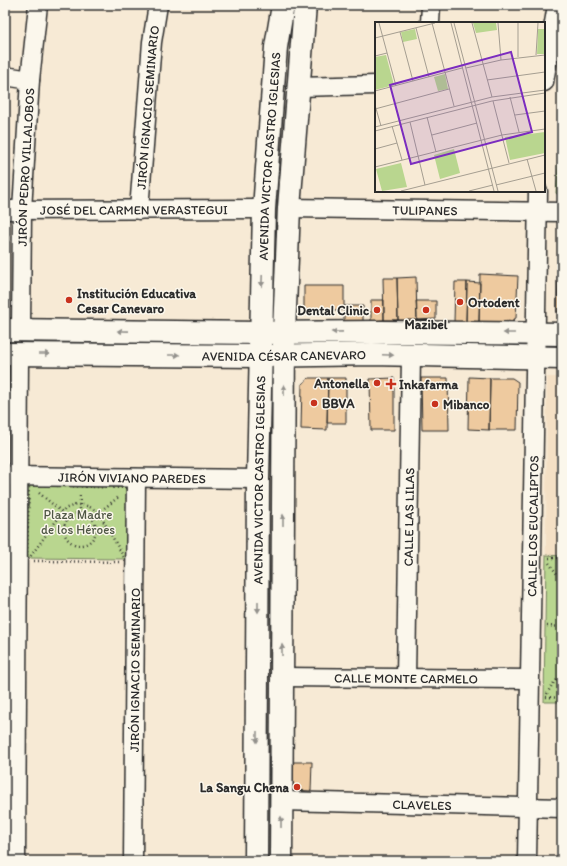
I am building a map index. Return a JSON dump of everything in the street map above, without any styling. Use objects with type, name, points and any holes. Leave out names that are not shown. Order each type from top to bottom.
[{"type":"street","name":"JIRÓN PEDRO VILLALOBOS","points":[[13,330],[13,210],[38,5]]},
{"type":"street","name":"JIRÓN IGNACIO SEMINARIO","points":[[139,210],[152,42],[158,5]]},
{"type":"street","name":"AVENIDA VICTOR CASTRO IGLESIAS","points":[[256,861],[260,333],[264,209],[276,47],[283,5]]},
{"type":"street","name":"AVENIDA VICTOR CASTRO IGLESIAS","points":[[281,861],[284,333],[288,208],[305,5]]},
{"type":"street","points":[[430,22],[431,5]]},
{"type":"street","points":[[545,76],[557,5]]},
{"type":"street","points":[[5,76],[30,80]]},
{"type":"street","points":[[298,87],[375,85]]},
{"type":"street","name":"CALLE LOS EUCALIPTOS","points":[[527,861],[534,358],[538,192]]},
{"type":"street","name":"TULIPANES","points":[[288,208],[562,212]]},
{"type":"street","name":"JOSÉ DEL CARMEN VERASTEGUI","points":[[13,210],[264,209]]},
{"type":"street","name":"AVENIDA CÉSAR CANEVARO","points":[[13,330],[260,333],[381,332],[562,334]]},
{"type":"street","points":[[12,354],[12,476],[23,561],[11,596],[10,832],[16,861]]},
{"type":"street","name":"AVENIDA CÉSAR CANEVARO","points":[[12,354],[260,356],[372,354],[562,358]]},
{"type":"street","name":"CALLE LAS LILAS","points":[[406,678],[411,356]]},
{"type":"street","name":"JIRÓN VIVIANO PAREDES","points":[[12,476],[133,484],[258,479]]},
{"type":"street","name":"JIRÓN IGNACIO SEMINARIO","points":[[133,484],[131,563],[133,861]]},
{"type":"street","name":"CALLE MONTE CARMELO","points":[[282,677],[529,679]]},
{"type":"street","name":"CLAVELES","points":[[281,801],[415,803],[562,808]]},
{"type":"path","points":[[98,513],[133,484]]},
{"type":"path","points":[[23,561],[29,485],[127,488],[133,484]]},
{"type":"path","points":[[131,563],[133,484]]},
{"type":"path","points":[[23,561],[65,509],[72,505],[80,504],[88,505],[98,513],[131,563]]},
{"type":"path","points":[[80,513],[92,519],[96,529],[94,537],[87,544],[76,545],[67,540],[64,529],[67,520],[71,516],[80,513]]},
{"type":"path","points":[[49,529],[64,529]]},
{"type":"path","points":[[96,529],[109,529]]},
{"type":"path","points":[[23,561],[131,563]]},
{"type":"path","points":[[546,626],[562,626]]},
{"type":"path","points":[[546,698],[562,698]]},
{"type":"shaded area","points":[[547,377],[562,377],[562,556],[546,555]]},
{"type":"green space","points":[[562,117],[562,198],[556,193]]},
{"type":"green space","name":"Plaza Madre de los Héroes","points":[[27,484],[129,485],[128,559],[26,558]]},
{"type":"green space","points":[[546,555],[562,556],[562,702],[544,702]]},
{"type":"building","points":[[559,239],[562,239],[562,312],[557,312]]},
{"type":"building","points":[[480,274],[518,276],[516,318],[509,322],[479,322]]},
{"type":"building","points":[[416,277],[417,320],[398,320],[397,278]]},
{"type":"building","points":[[383,278],[397,278],[398,320],[384,320]]},
{"type":"building","name":"Ortodent","points":[[455,282],[467,282],[466,322],[454,322]]},
{"type":"building","points":[[467,282],[480,283],[479,322],[466,322]]},
{"type":"building","points":[[304,286],[344,286],[344,310],[304,310]]},
{"type":"building","name":"Dental Clinic","points":[[371,300],[384,300],[384,320],[371,321]]},
{"type":"building","name":"Mazibel","points":[[416,301],[436,301],[436,319],[417,320]]},
{"type":"building","points":[[344,306],[363,306],[363,323],[344,323]]},
{"type":"building","points":[[469,377],[490,378],[489,430],[468,429]]},
{"type":"building","name":"BBVA","points":[[309,378],[328,378],[327,430],[301,429],[302,384]]},
{"type":"building","points":[[328,378],[346,378],[346,423],[327,423]]},
{"type":"building","points":[[394,378],[394,430],[371,430],[370,379]]},
{"type":"building","name":"Mibanco","points":[[421,378],[448,378],[449,430],[422,430]]},
{"type":"building","points":[[490,378],[512,378],[518,382],[517,430],[489,430]]},
{"type":"building","points":[[293,762],[312,762],[311,791],[293,790]]},
{"type":"place","name":"Institución Educativa Cesar Canevaro","points":[[69,300]]},
{"type":"place","name":"Ortodent","points":[[460,302]]},
{"type":"place","name":"Dental Clinic","points":[[377,310]]},
{"type":"place","name":"Mazibel","points":[[426,310]]},
{"type":"place","name":"Antonella","points":[[377,383]]},
{"type":"place","name":"Inkafarma","points":[[391,384]]},
{"type":"place","name":"BBVA","points":[[314,403]]},
{"type":"place","name":"Mibanco","points":[[435,404]]},
{"type":"place","name":"La Sangu Chena","points":[[297,787]]}]
